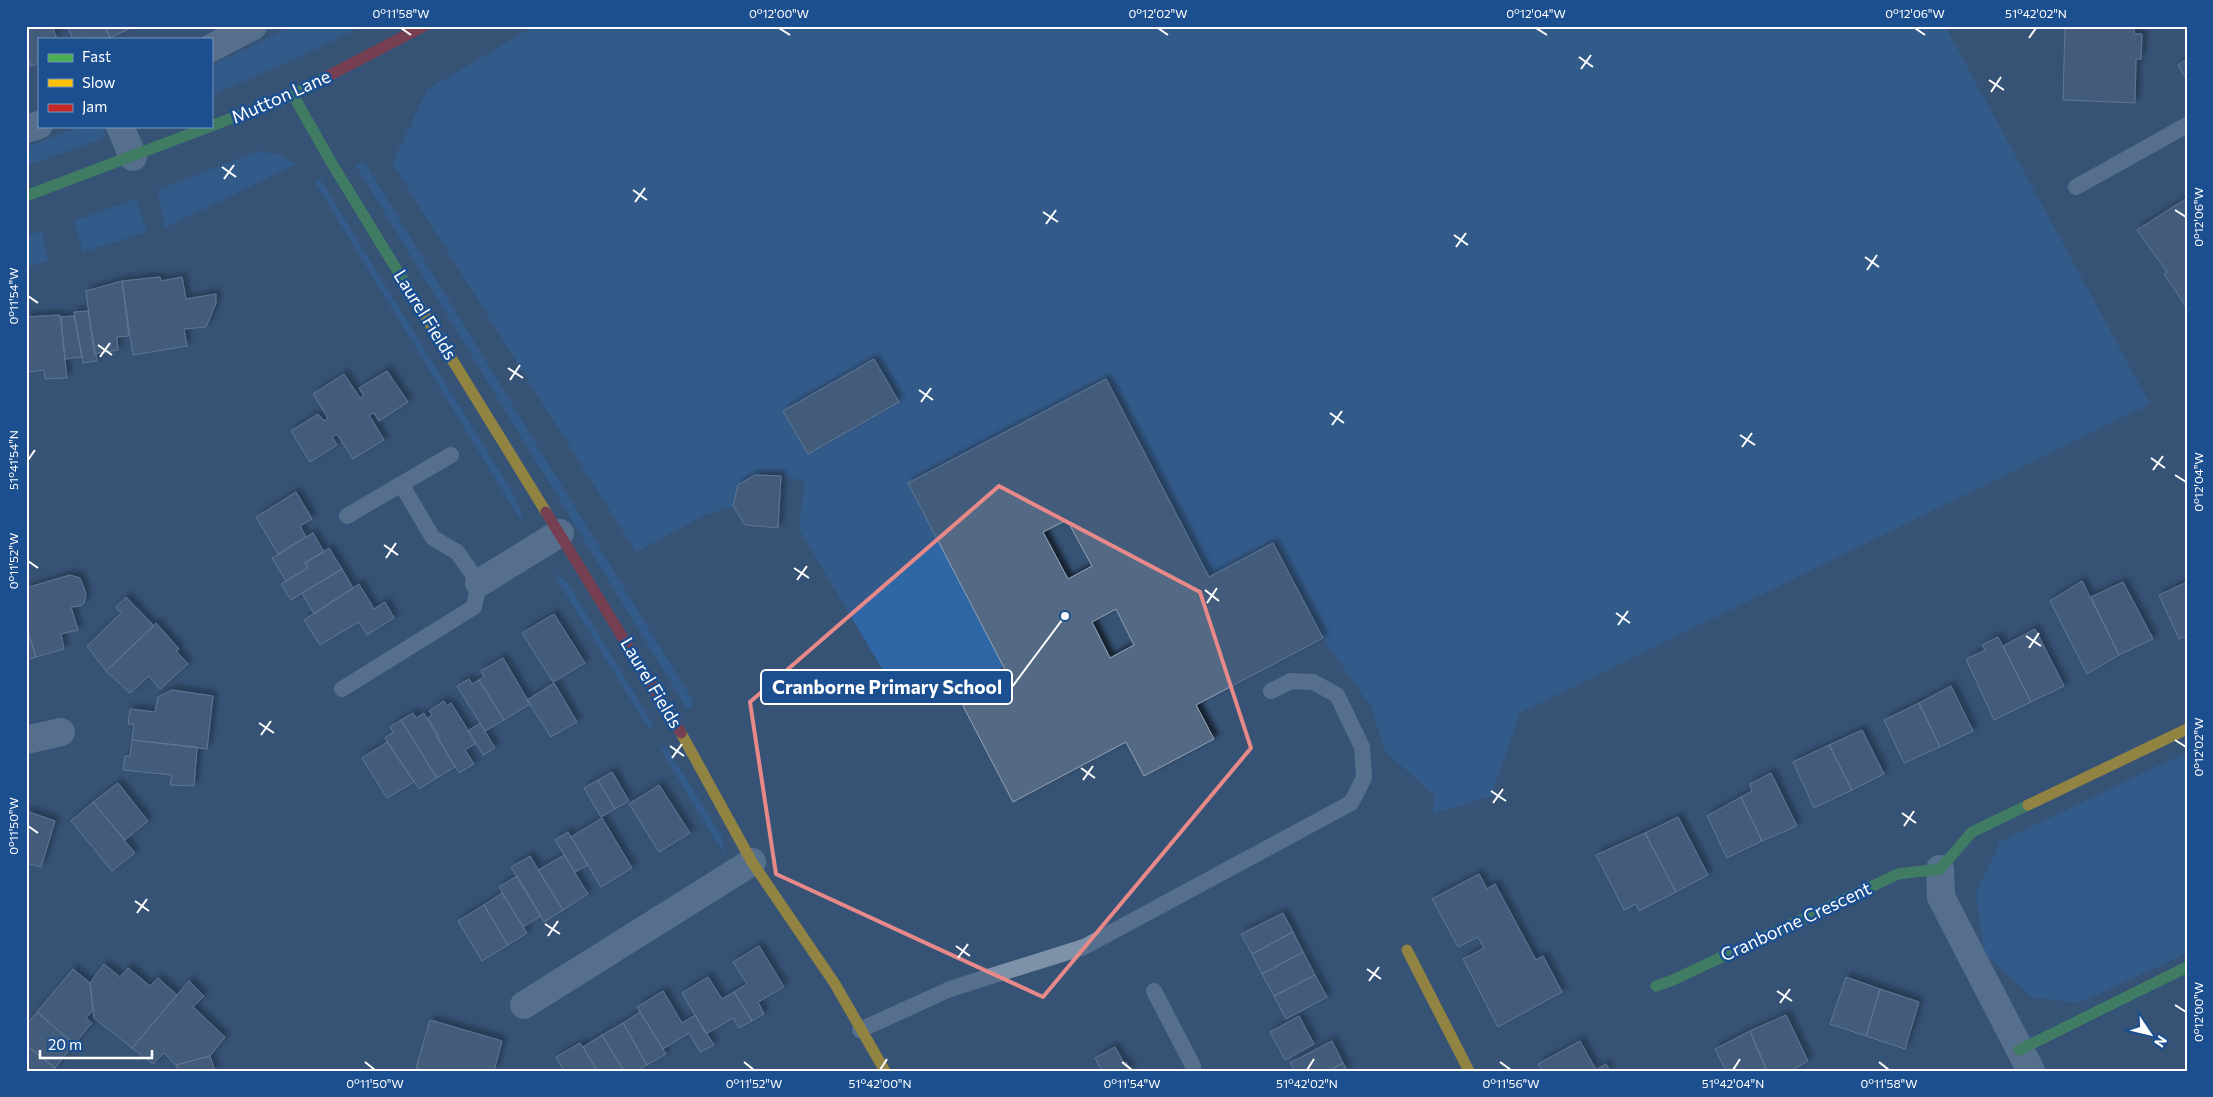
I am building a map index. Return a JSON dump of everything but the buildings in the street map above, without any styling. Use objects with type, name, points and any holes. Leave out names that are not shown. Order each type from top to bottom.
[{"type":"street","points":[[212,47],[253,26]]},
{"type":"street","name":"Mutton Lane","points":[[212,126],[293,95],[424,26]]},
{"type":"street","name":"Laurel Fields","points":[[293,95],[331,162],[678,728],[752,862],[836,984],[860,1030],[885,1071]]},
{"type":"street","points":[[26,129],[38,125]]},
{"type":"street","points":[[121,128],[133,157]]},
{"type":"street","name":"Mutton Lane","points":[[26,196],[208,128]]},
{"type":"street","points":[[479,583],[560,533]]},
{"type":"street","points":[[2187,729],[1972,832],[1940,869],[1941,897],[2025,1060],[2187,967]]},
{"type":"street","points":[[26,740],[60,732]]},
{"type":"street","points":[[524,1005],[752,862]]},
{"type":"street","name":"Cranborne Crescent","points":[[1656,986],[1673,980],[1898,874],[1940,869]]},
{"type":"street","points":[[1407,950],[1469,1071]]},
{"type":"lane","points":[[2076,187],[2187,125]]},
{"type":"lane","points":[[347,516],[451,455]]},
{"type":"lane","points":[[342,689],[474,607],[479,583],[456,552],[432,538],[401,484]]},
{"type":"lane","points":[[860,1030],[950,989],[1084,946],[1351,803],[1364,778],[1362,748],[1337,695],[1313,682],[1291,681],[1271,691]]},
{"type":"lane","points":[[1154,991],[1194,1066],[1193,1071]]},
{"type":"highlighted area","points":[[999,486],[1200,592],[1251,748],[1043,997],[776,874],[750,702]]},
{"type":"shaded area","points":[[292,26],[362,26],[302,56],[212,95],[212,66]]},
{"type":"shaded area","points":[[534,26],[1945,26],[2150,404],[1520,713],[1491,796],[1433,814],[1435,796],[1385,751],[1371,707],[1323,638],[1273,543],[1209,577],[1106,379],[908,483],[1004,666],[958,691],[928,692],[890,682],[799,529],[805,481],[781,476],[755,475],[738,485],[733,506],[703,516],[636,552],[392,163],[428,89]],"holes":[[[874,359],[899,402],[808,454],[784,411]]]},
{"type":"shaded area","points":[[75,128],[102,128],[105,135],[102,139],[26,166],[26,148]]},
{"type":"shaded area","points":[[258,151],[280,155],[296,164],[165,228],[158,190]]},
{"type":"shaded area","points":[[365,163],[693,701],[692,707],[687,709],[355,164]]},
{"type":"shaded area","points":[[320,179],[516,498],[521,510],[521,521],[315,182]]},
{"type":"shaded area","points":[[136,199],[147,232],[83,252],[74,221]]},
{"type":"shaded area","points":[[42,231],[48,261],[26,268],[26,236]]},
{"type":"shaded area","points":[[553,573],[567,582],[654,726],[649,729],[647,726]]},
{"type":"shaded area","points":[[666,746],[722,837],[725,856],[661,750]]},
{"type":"shaded area","points":[[2187,752],[2187,953],[2079,1003],[2032,997],[1984,953],[1976,893],[2000,842]]},
{"type":"traffic: fast","points":[[212,126],[293,95],[328,76]]},
{"type":"traffic: fast","points":[[293,95],[331,162],[408,288]]},
{"type":"traffic: fast","points":[[26,196],[206,128]]},
{"type":"traffic: fast","points":[[1656,986],[1673,980],[1898,874],[1940,869],[1972,832],[2028,805]]},
{"type":"traffic: fast","points":[[2019,1050],[2187,967]]},
{"type":"traffic: slow","points":[[408,288],[546,512]]},
{"type":"traffic: slow","points":[[2028,805],[2187,729]]},
{"type":"traffic: slow","points":[[681,733],[752,862],[835,984],[885,1071]]},
{"type":"traffic: slow","points":[[1407,950],[1469,1071]]},
{"type":"traffic: jam","points":[[328,76],[424,26]]},
{"type":"traffic: jam","points":[[546,512],[681,733]]},
{"type":"place","name":"Cranborne Primary School","points":[[1065,616]]}]
